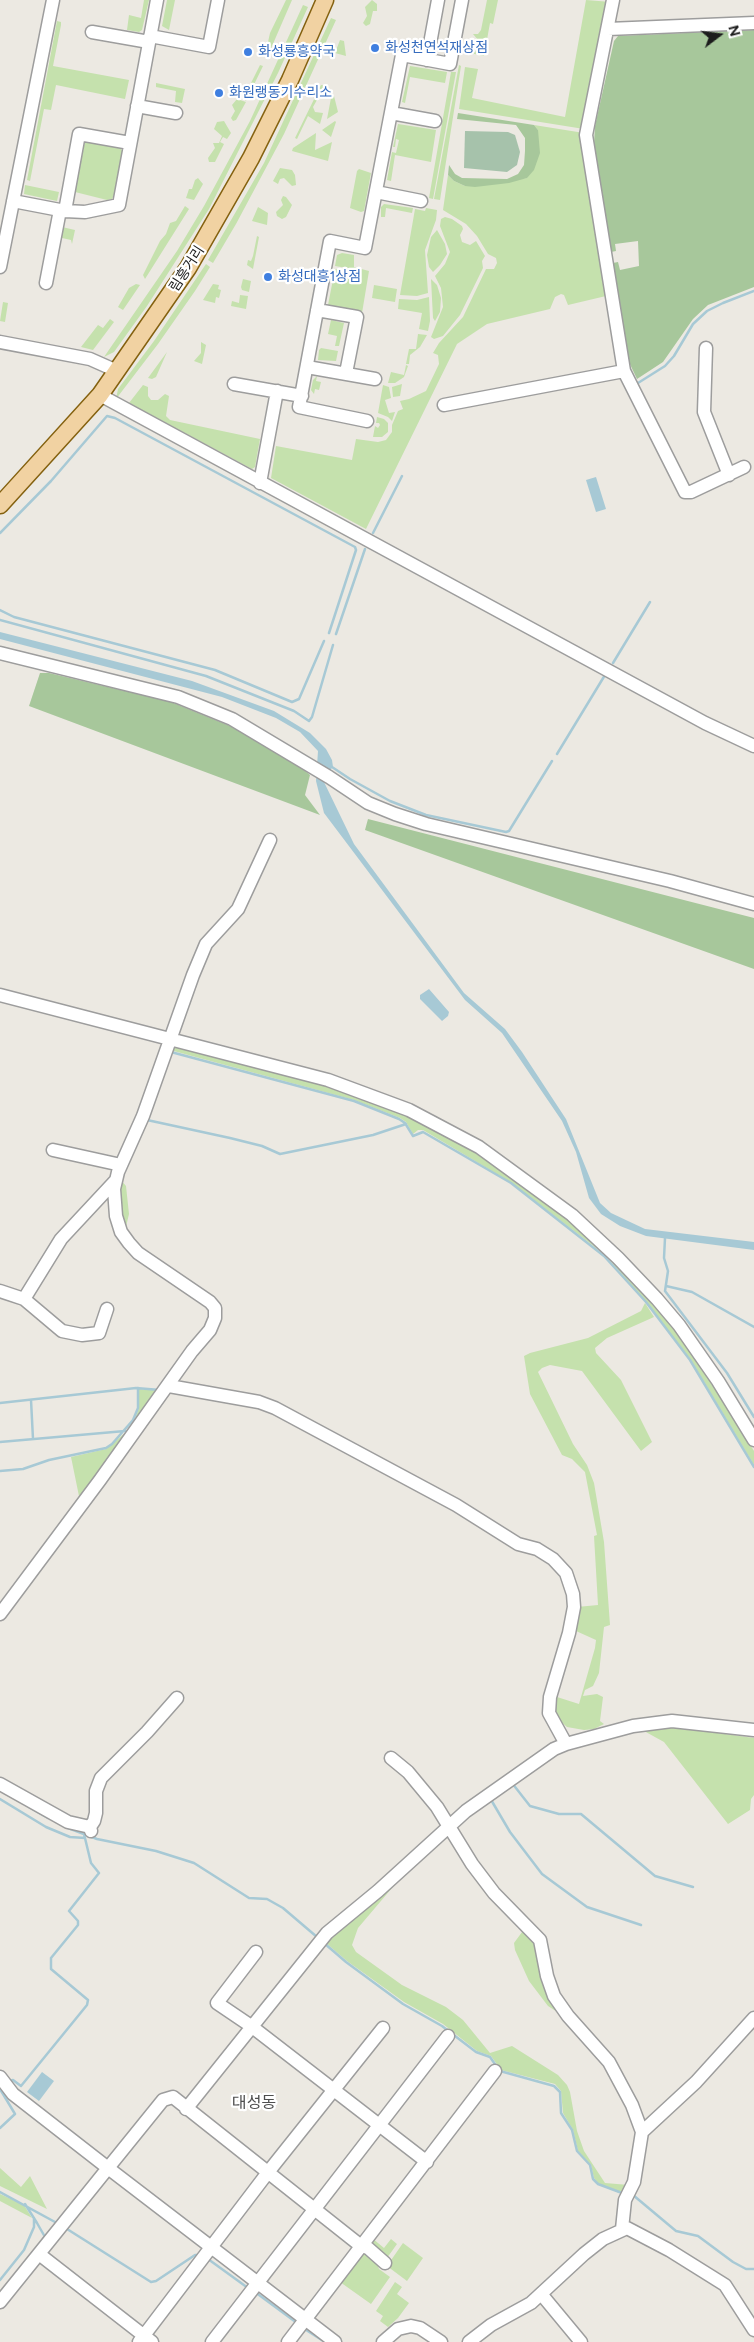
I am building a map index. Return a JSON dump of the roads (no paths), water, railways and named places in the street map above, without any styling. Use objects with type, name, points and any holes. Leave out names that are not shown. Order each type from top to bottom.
[{"type":"main road","name":"림흥거리","points":[[0,505],[100,395],[168,298],[220,215],[290,80],[324,0]]},
{"type":"street","points":[[0,267],[52,0]]},
{"type":"street","points":[[13,201],[85,212],[119,205],[157,0]]},
{"type":"street","points":[[92,32],[209,47],[218,0]]},
{"type":"street","points":[[427,60],[438,0]]},
{"type":"street","points":[[367,421],[300,407],[330,241],[365,248],[402,55],[450,64],[462,0]]},
{"type":"street","points":[[613,0],[589,109],[586,135],[606,274],[624,371],[685,492],[691,492],[744,468]]},
{"type":"street","points":[[608,29],[754,23]]},
{"type":"street","points":[[137,106],[176,113]]},
{"type":"street","points":[[391,113],[435,121]]},
{"type":"street","points":[[46,283],[79,134],[130,143]]},
{"type":"street","points":[[376,192],[421,201]]},
{"type":"street","points":[[318,310],[357,317],[346,373]]},
{"type":"street","points":[[0,342],[90,359],[117,371]]},
{"type":"street","points":[[706,348],[704,412],[729,475]]},
{"type":"street","points":[[307,366],[375,379]]},
{"type":"street","points":[[444,405],[624,371]]},
{"type":"street","points":[[234,384],[302,396]]},
{"type":"street","points":[[260,483],[278,391]]},
{"type":"street","points":[[100,395],[705,723],[754,746]]},
{"type":"street","points":[[0,653],[178,697],[232,719],[329,776],[368,803],[426,824],[670,881],[754,904]]},
{"type":"street","points":[[0,1614],[169,1386],[192,1351],[210,1330],[216,1318],[215,1308],[210,1302],[138,1253],[129,1243],[121,1232],[116,1216],[114,1196],[116,1180],[121,1165],[143,1116],[206,944],[238,909],[270,840]]},
{"type":"street","points":[[0,995],[328,1080],[409,1110],[480,1147],[572,1215],[618,1258],[650,1292],[679,1324],[718,1381],[754,1440]]},
{"type":"street","points":[[53,1150],[121,1165]]},
{"type":"street","points":[[24,1299],[61,1239],[116,1180]]},
{"type":"street","points":[[0,1291],[24,1299],[62,1331],[82,1335],[98,1333],[107,1309]]},
{"type":"street","points":[[169,1386],[259,1402],[275,1408],[456,1505],[518,1544],[537,1550],[553,1559],[566,1573],[573,1594],[574,1607],[569,1633],[550,1697],[549,1713],[566,1744]]},
{"type":"street","points":[[0,1784],[68,1822],[90,1829],[94,1821],[96,1791],[102,1778],[177,1698]]},
{"type":"street","points":[[186,2110],[327,1933],[378,1891],[449,1826],[554,1749],[633,1726],[672,1721],[754,1730]]},
{"type":"street","points":[[391,1758],[408,1772],[437,1807],[472,1864],[494,1893],[540,1940],[547,1976],[554,1996],[568,2016],[609,2062],[632,2105],[642,2132],[634,2182],[625,2200],[622,2229]]},
{"type":"street","points":[[256,1952],[217,2003],[251,2026],[427,2162]]},
{"type":"street","points":[[642,2132],[696,2082],[754,2018]]},
{"type":"street","points":[[39,2254],[145,2340],[207,2252],[268,2171],[383,2028]]},
{"type":"street","points":[[212,2342],[448,2036]]},
{"type":"street","points":[[288,2342],[495,2071]]},
{"type":"street","points":[[0,2077],[13,2094],[108,2168],[207,2252],[303,2324],[335,2342]]},
{"type":"street","points":[[0,2302],[163,2100],[173,2097],[186,2110],[268,2171],[385,2263]]},
{"type":"street","points":[[469,2342],[491,2325],[542,2295],[584,2254],[603,2239],[622,2229],[633,2230],[725,2285],[754,2330]]},
{"type":"street","points":[[542,2295],[581,2342]]},
{"type":"street","points":[[383,2342],[398,2329],[411,2326],[420,2328],[441,2342]]},
{"type":"water","points":[[596,477],[606,509],[596,512],[586,480]]},
{"type":"water","points":[[0,632],[192,681],[274,711],[310,733],[326,749],[332,760],[333,767],[326,774],[324,782],[354,844],[464,993],[505,1029],[522,1052],[566,1119],[600,1203],[611,1213],[645,1229],[754,1242],[754,1250],[646,1236],[620,1226],[601,1214],[589,1198],[576,1152],[562,1121],[502,1033],[465,1000],[324,813],[316,781],[318,751],[300,732],[276,718],[222,697],[0,639]]},
{"type":"water","points":[[429,989],[449,1012],[448,1016],[442,1021],[420,999],[420,995]]},
{"type":"water","points":[[42,2072],[54,2081],[39,2101],[27,2092]]},
{"type":"waterway","points":[[638,383],[665,366],[674,356],[693,324],[707,311],[754,291]]},
{"type":"waterway","points":[[0,533],[51,481],[107,416],[115,418],[355,547],[356,550],[329,633]]},
{"type":"waterway","points":[[373,533],[402,476]]},
{"type":"waterway","points":[[336,634],[365,549]]},
{"type":"waterway","points":[[613,663],[650,602]]},
{"type":"waterway","points":[[0,610],[14,617],[215,670],[292,702],[299,699],[324,641]]},
{"type":"waterway","points":[[0,620],[206,676],[294,711],[309,721],[312,717],[333,645]]},
{"type":"waterway","points":[[557,754],[605,675]]},
{"type":"waterway","points":[[332,767],[390,801],[426,815],[506,832],[509,831],[552,761]]},
{"type":"waterway","points":[[171,1052],[354,1101],[399,1119],[405,1123],[413,1136],[423,1132],[511,1183],[604,1256],[646,1302],[690,1360],[754,1467]]},
{"type":"waterway","points":[[147,1120],[262,1146],[280,1154],[373,1135],[406,1124]]},
{"type":"waterway","points":[[665,1238],[664,1258],[668,1271],[665,1291],[727,1373],[754,1417]]},
{"type":"waterway","points":[[666,1286],[692,1292],[754,1327]]},
{"type":"waterway","points":[[0,1403],[136,1388],[160,1390]]},
{"type":"waterway","points":[[0,1471],[23,1469],[49,1460],[106,1448],[112,1444],[133,1420],[138,1408],[138,1388]]},
{"type":"waterway","points":[[31,1400],[33,1439]]},
{"type":"waterway","points":[[0,1442],[125,1431]]},
{"type":"waterway","points":[[512,1783],[530,1806],[559,1814],[581,1814],[655,1876],[693,1887]]},
{"type":"waterway","points":[[490,1798],[510,1832],[542,1874],[587,1907],[641,1925]]},
{"type":"waterway","points":[[0,1799],[46,1827],[70,1837],[85,1838]]},
{"type":"waterway","points":[[29,1807],[48,1818]]},
{"type":"waterway","points":[[68,1828],[97,1839],[156,1851],[194,1863],[249,1898],[267,1899],[283,1908],[317,1937]]},
{"type":"waterway","points":[[10,2081],[13,2080],[21,2086],[87,2005],[88,2000],[51,1969],[51,1958],[78,1925],[78,1921],[69,1911],[99,1873],[91,1863],[84,1834]]},
{"type":"waterway","points":[[324,1943],[346,1962],[403,2004],[442,2026],[476,2052],[490,2057],[497,2067]]},
{"type":"waterway","points":[[500,2071],[554,2086],[560,2092],[561,2113],[572,2130],[577,2151],[590,2165],[593,2179],[598,2184],[622,2193]]},
{"type":"waterway","points":[[0,2089],[15,2114],[0,2128]]},
{"type":"waterway","points":[[0,2192],[55,2222]]},
{"type":"waterway","points":[[633,2195],[676,2231],[698,2236],[733,2262],[746,2269],[754,2269]]},
{"type":"waterway","points":[[25,2204],[45,2237],[43,2239]]},
{"type":"waterway","points":[[0,2280],[24,2250],[34,2227],[34,2218]]},
{"type":"waterway","points":[[67,2229],[151,2282],[156,2281],[195,2255],[199,2255]]},
{"type":"waterway","points":[[208,2259],[248,2288]]},
{"type":"waterway","points":[[255,2292],[297,2323]]},
{"type":"waterway","points":[[303,2328],[325,2342]]},
{"type":"place","name":"화성천연석재상점","points":[[375,48]]},
{"type":"place","name":"화성룡흥약국","points":[[248,52]]},
{"type":"place","name":"화원랭동기수리소","points":[[219,93]]},
{"type":"place","name":"화성대흥1상점","points":[[268,277]]},
{"type":"district","name":"대성동","points":[[254,2103]]}]
